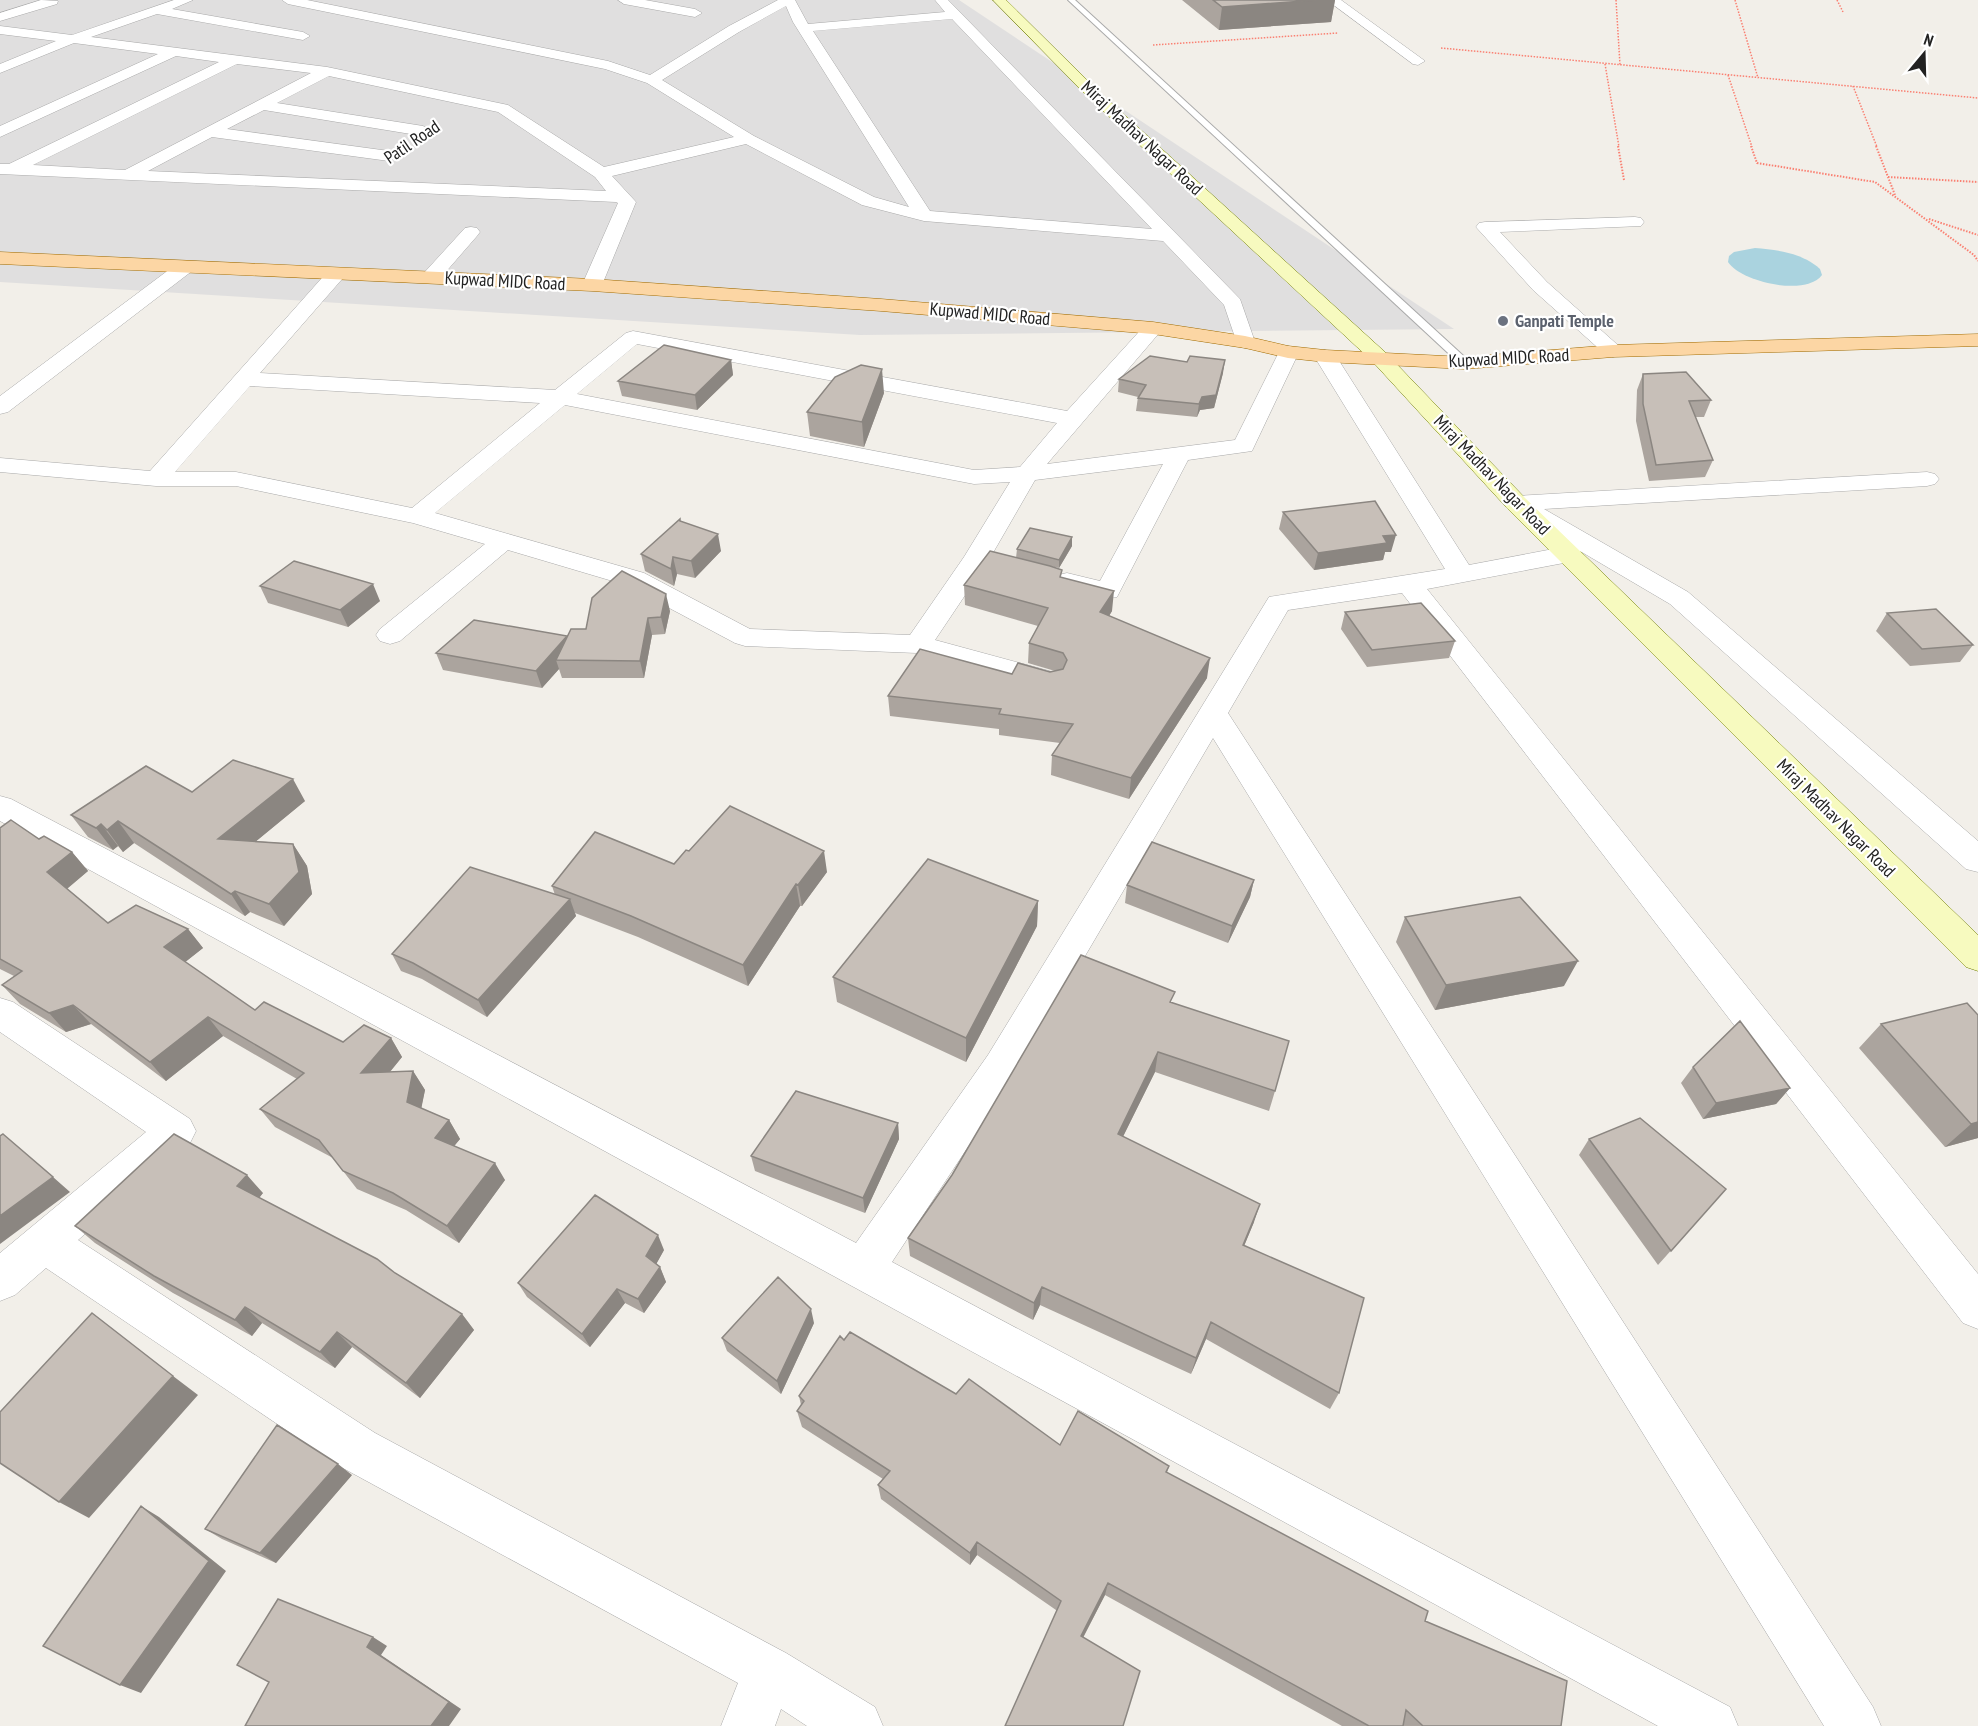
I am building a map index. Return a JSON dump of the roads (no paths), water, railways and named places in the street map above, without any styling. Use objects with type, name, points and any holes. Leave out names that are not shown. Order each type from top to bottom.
[{"type":"main road","name":"Kupwad MIDC Road","points":[[0,258],[592,285],[870,304],[1153,328],[1245,342],[1288,352],[1325,356],[1465,363],[1613,351],[1978,340]]},
{"type":"street","points":[[0,17],[52,0]]},
{"type":"street","points":[[0,69],[73,39],[187,0]]},
{"type":"street","points":[[624,0],[647,2],[695,14]]},
{"type":"street","points":[[652,80],[734,29],[789,0],[804,28],[924,216]]},
{"type":"street","points":[[941,0],[1233,303],[1245,342]]},
{"type":"street","name":"Miraj Madhav Nagar Road","points":[[999,0],[1092,93],[1379,357],[1516,503],[1978,957]]},
{"type":"street","points":[[1333,0],[1418,61]]},
{"type":"street","points":[[296,1],[608,65],[652,80],[748,139],[868,201],[924,216],[1167,236]]},
{"type":"street","points":[[156,10],[303,36]]},
{"type":"street","points":[[804,28],[954,15]]},
{"type":"street","points":[[0,30],[327,72],[502,108],[602,173],[620,197],[627,202],[592,285]]},
{"type":"street","points":[[0,132],[174,52]]},
{"type":"street","points":[[5,170],[234,60]]},
{"type":"street","points":[[128,175],[327,72]]},
{"type":"street","name":"Patil Road","points":[[459,112],[477,103]]},
{"type":"street","points":[[263,105],[423,131]]},
{"type":"street","points":[[0,117],[26,120]]},
{"type":"street","name":"Patil Road","points":[[350,185],[423,131],[441,122]]},
{"type":"street","points":[[210,132],[389,156]]},
{"type":"street","points":[[602,173],[748,139]]},
{"type":"street","points":[[5,170],[620,197]]},
{"type":"street","points":[[1613,351],[1540,286],[1485,227],[1635,222]]},
{"type":"street","points":[[430,278],[471,232]]},
{"type":"street","points":[[0,407],[184,267]]},
{"type":"street","points":[[156,479],[336,274]]},
{"type":"street","points":[[918,644],[988,561],[1027,474],[1072,419],[1153,328]]},
{"type":"street","points":[[417,516],[633,337],[1072,419]]},
{"type":"street","points":[[243,379],[558,397],[974,477],[1027,474],[1244,446],[1288,352]]},
{"type":"street","points":[[1325,356],[1462,575]]},
{"type":"street","points":[[1042,575],[1108,591],[1179,454]]},
{"type":"street","points":[[0,465],[156,479],[236,479],[417,516],[635,579],[745,637],[918,644],[1050,681]]},
{"type":"street","points":[[1516,503],[1927,479]]},
{"type":"street","points":[[1516,503],[1679,598],[1978,860]]},
{"type":"street","points":[[390,635],[504,541]]},
{"type":"street","points":[[863,1269],[1001,1066],[1279,603],[1409,584],[1569,554]]},
{"type":"street","points":[[1409,584],[1978,1308]]},
{"type":"street","points":[[1213,713],[1854,1726]]},
{"type":"street","points":[[0,807],[1711,1726]]},
{"type":"street","points":[[0,1013],[176,1131],[0,1280]]},
{"type":"street","points":[[44,1242],[358,1450],[768,1671],[856,1726]]},
{"type":"street","points":[[748,1726],[768,1671]]},
{"type":"lane","points":[[1071,0],[1465,363]]},
{"type":"water","points":[[1755,248],[1781,251],[1806,259],[1820,269],[1822,275],[1814,282],[1802,285],[1774,284],[1746,276],[1728,262],[1729,256],[1734,252]]},
{"type":"place","name":"Ganpati Temple","points":[[1503,321]]}]
